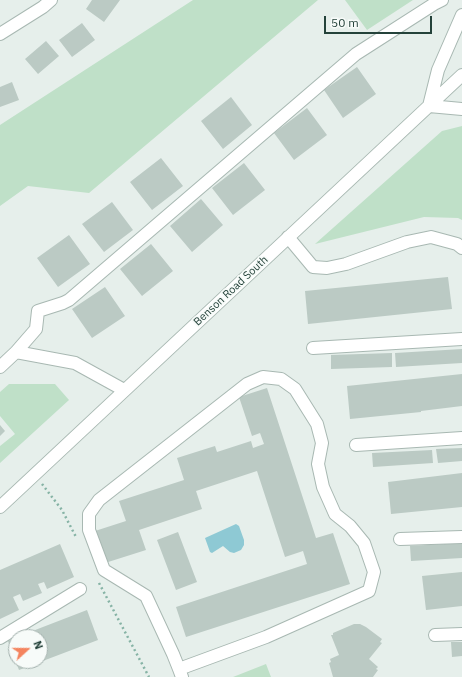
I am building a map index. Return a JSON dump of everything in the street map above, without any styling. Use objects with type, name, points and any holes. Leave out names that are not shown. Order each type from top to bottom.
[{"type":"street","points":[[0,34],[43,7],[51,0]]},
{"type":"street","points":[[0,367],[16,352],[36,329],[38,311],[69,300],[356,54],[442,0]]},
{"type":"street","points":[[462,15],[438,70],[429,106],[462,109]]},
{"type":"street","name":"Benson Road South","points":[[0,507],[462,75]]},
{"type":"street","points":[[288,237],[313,267],[327,268],[346,264],[407,242],[431,237],[457,244],[462,248]]},
{"type":"street","points":[[313,348],[462,339]]},
{"type":"street","points":[[16,352],[75,363],[124,390]]},
{"type":"street","points":[[263,377],[281,379],[295,389],[317,424],[322,443],[318,464],[323,486],[335,514],[350,526],[364,544],[374,572],[369,591],[181,673],[146,596],[104,570],[89,530],[89,514],[100,500],[247,384],[263,377]]},
{"type":"street","points":[[356,446],[462,438]]},
{"type":"street","points":[[400,539],[462,537]]},
{"type":"street","points":[[0,638],[80,589]]},
{"type":"street","points":[[435,635],[462,634]]},
{"type":"green space","points":[[193,0],[318,0],[89,193],[28,186],[0,206],[0,125]]},
{"type":"green space","points":[[345,0],[413,0],[367,30]]},
{"type":"green space","points":[[462,126],[462,220],[458,218],[424,217],[315,244],[442,131]]},
{"type":"green space","points":[[9,384],[55,384],[69,400],[0,463],[0,446],[15,434],[0,416],[0,392]]},
{"type":"green space","points":[[266,664],[271,677],[233,677]]},
{"type":"water","points":[[236,524],[239,526],[244,540],[244,545],[241,550],[234,553],[230,552],[223,546],[212,553],[210,552],[205,538]]},
{"type":"building","points":[[92,0],[120,0],[104,22],[86,9]]},
{"type":"building","points":[[82,23],[95,40],[72,57],[59,40]]},
{"type":"building","points":[[46,41],[59,56],[38,74],[25,59]]},
{"type":"building","points":[[357,67],[376,94],[343,118],[324,90]]},
{"type":"building","points":[[12,82],[19,100],[0,107],[0,87]]},
{"type":"building","points":[[231,97],[252,125],[223,149],[201,121]]},
{"type":"building","points":[[307,108],[327,135],[294,160],[274,133]]},
{"type":"building","points":[[161,158],[183,186],[152,210],[130,182]]},
{"type":"building","points":[[244,163],[265,190],[233,215],[212,188]]},
{"type":"building","points":[[201,199],[223,225],[192,252],[170,226]]},
{"type":"building","points":[[112,202],[133,230],[104,252],[82,224]]},
{"type":"building","points":[[69,235],[90,264],[58,287],[37,258]]},
{"type":"building","points":[[151,244],[173,271],[142,296],[120,269]]},
{"type":"building","points":[[448,277],[452,309],[308,324],[305,291]]},
{"type":"building","points":[[105,287],[125,316],[92,338],[72,309]]},
{"type":"building","points":[[462,349],[462,363],[396,367],[395,353]]},
{"type":"building","points":[[392,353],[392,367],[331,369],[331,355]]},
{"type":"building","points":[[462,374],[462,406],[421,412],[350,419],[347,386]]},
{"type":"building","points":[[267,388],[316,538],[333,533],[350,584],[186,637],[176,607],[307,564],[303,551],[285,557],[257,471],[196,491],[202,509],[139,530],[146,550],[105,563],[95,531],[126,521],[119,501],[184,480],[177,458],[215,446],[217,452],[251,441],[253,448],[264,444],[260,433],[252,436],[239,397]]},
{"type":"building","points":[[0,425],[5,431],[0,436]]},
{"type":"building","points":[[462,448],[462,461],[438,463],[436,449]]},
{"type":"building","points":[[432,450],[433,463],[373,467],[372,453]]},
{"type":"building","points":[[462,473],[462,507],[391,514],[388,482]]},
{"type":"building","points":[[178,532],[197,582],[176,590],[157,540]]},
{"type":"building","points":[[462,543],[462,558],[411,561],[410,546]]},
{"type":"building","points":[[60,544],[74,577],[47,589],[44,582],[38,584],[42,593],[23,601],[20,594],[13,597],[19,610],[0,619],[0,570]]},
{"type":"building","points":[[462,572],[462,606],[426,610],[422,576]]},
{"type":"building","points":[[87,610],[98,640],[48,659],[48,629],[38,629]]},
{"type":"building","points":[[354,624],[360,624],[366,627],[382,639],[380,642],[382,643],[369,659],[378,667],[376,669],[378,670],[373,677],[333,677],[329,663],[331,662],[330,659],[339,655],[331,635]]},
{"type":"building","points":[[451,642],[462,642],[462,656],[452,657]]}]
